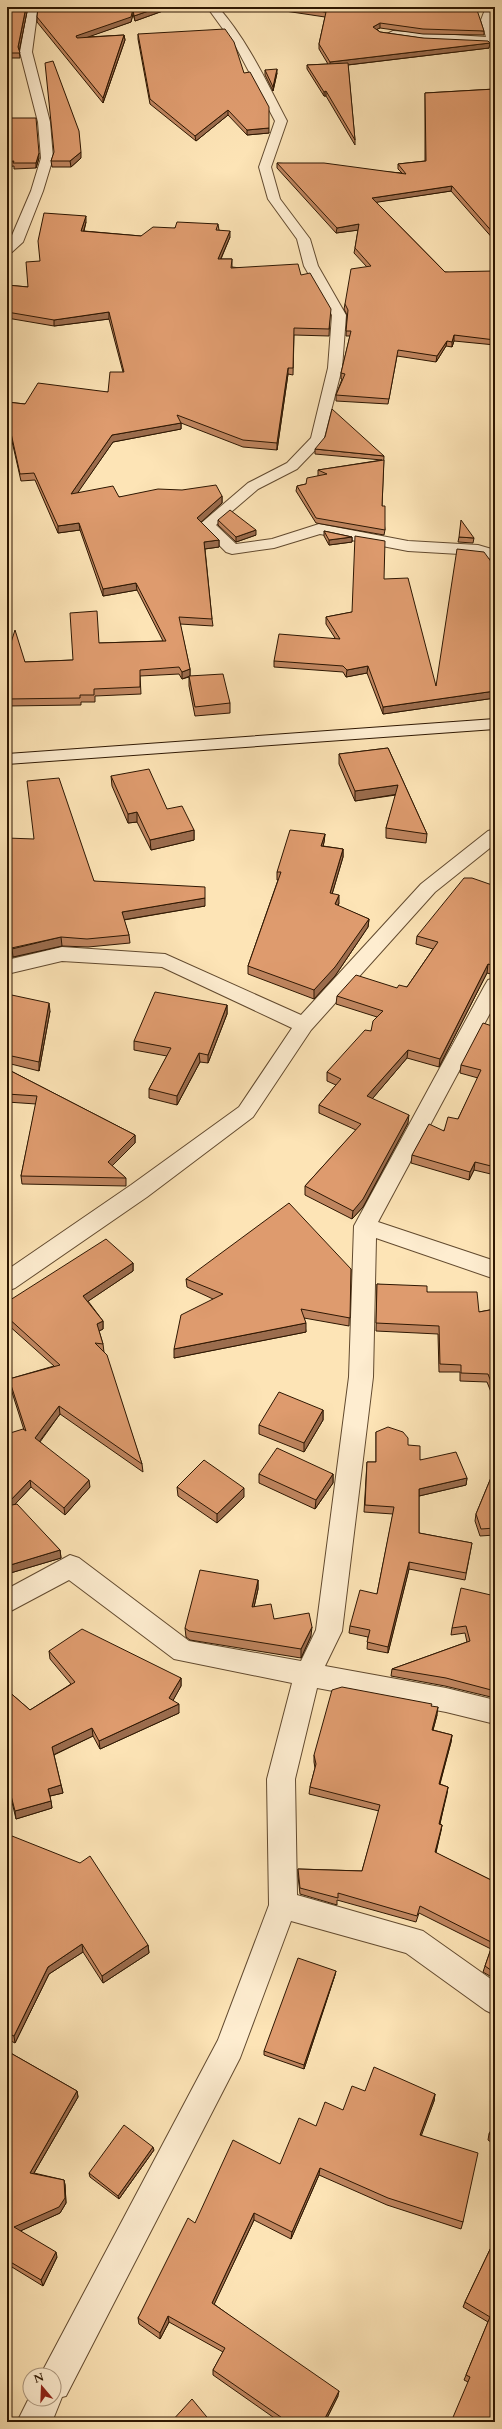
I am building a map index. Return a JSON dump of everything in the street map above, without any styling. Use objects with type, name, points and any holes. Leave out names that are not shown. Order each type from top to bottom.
[{"type":"street","points":[[7,250],[16,242],[37,191],[47,158],[44,122],[26,52],[33,7]]},
{"type":"street","points":[[212,7],[223,19],[250,63],[281,121],[265,167],[274,199],[303,239],[311,266],[339,315],[335,368],[318,439],[292,466],[253,486],[207,526],[232,549],[274,543],[320,529],[408,546],[478,550],[495,555]]},
{"type":"street","points":[[380,32],[423,38],[493,44],[490,29],[486,20],[491,7]]},
{"type":"street","points":[[7,759],[495,724]]},
{"type":"street","points":[[7,1282],[139,1191],[246,1112],[304,1025],[428,888],[495,834]]},
{"type":"street","points":[[7,967],[62,954],[165,961],[304,1025]]},
{"type":"street","points":[[62,2369],[230,2048],[283,1905],[281,1779],[307,1675],[329,1631],[361,1377],[365,1226],[495,985]]},
{"type":"street","points":[[365,1226],[495,1270]]},
{"type":"street","points":[[7,1602],[70,1566],[184,1651],[446,1700],[495,1712]]},
{"type":"street","points":[[283,1905],[413,1941],[495,2000]]},
{"type":"street","points":[[34,2422],[42,2407]]},
{"type":"building","points":[[7,7],[26,7],[18,47],[20,53],[7,53]]},
{"type":"building","points":[[38,7],[160,7],[134,16],[133,9],[131,17],[76,36],[77,38],[124,35],[103,98],[37,17]]},
{"type":"building","points":[[287,7],[476,7],[484,31],[423,29],[380,23],[373,27],[380,32],[423,38],[488,41],[490,43],[330,62],[319,44],[326,12]]},
{"type":"building","points":[[225,29],[234,42],[244,73],[250,72],[269,107],[269,128],[247,130],[228,110],[195,136],[150,99],[138,34]]},
{"type":"building","points":[[53,61],[79,131],[81,152],[70,161],[51,161],[54,152],[45,63]]},
{"type":"building","points":[[348,63],[355,140],[326,91],[324,92],[307,65]]},
{"type":"building","points":[[277,69],[273,87],[265,70]]},
{"type":"building","points":[[495,89],[495,235],[452,186],[372,198],[445,272],[493,271],[495,277],[495,340],[454,335],[452,342],[447,341],[437,356],[398,350],[389,399],[336,395],[345,374],[341,373],[351,331],[346,331],[348,310],[345,304],[351,269],[371,266],[355,248],[359,224],[337,228],[277,163],[324,163],[406,174],[398,164],[426,161],[425,93]]},
{"type":"building","points":[[7,118],[36,118],[39,153],[36,163],[13,163],[14,161],[7,162]]},
{"type":"building","points":[[44,213],[86,216],[81,231],[141,236],[153,227],[175,228],[177,222],[218,224],[216,230],[230,231],[218,259],[232,259],[231,268],[298,264],[301,275],[310,273],[331,309],[329,329],[294,328],[293,368],[288,368],[277,443],[243,440],[177,415],[181,423],[112,435],[71,494],[113,486],[119,497],[158,489],[182,490],[216,485],[222,496],[197,518],[219,540],[204,542],[212,619],[179,617],[190,669],[182,672],[179,667],[140,670],[140,687],[94,689],[94,695],[80,695],[80,698],[7,699],[7,655],[15,630],[25,662],[73,660],[70,613],[97,611],[99,643],[166,641],[136,583],[103,589],[79,523],[58,526],[34,473],[20,474],[7,415],[7,402],[25,404],[38,383],[108,392],[110,372],[124,372],[109,312],[54,320],[7,312],[7,285],[28,287],[26,262],[40,261],[38,241]]},
{"type":"building","points":[[332,409],[384,456],[315,449],[325,437]]},
{"type":"building","points":[[384,460],[382,506],[385,506],[385,530],[316,518],[297,486],[306,484],[307,478],[327,474],[318,470]]},
{"type":"building","points":[[230,510],[256,530],[236,537],[218,520]]},
{"type":"building","points":[[461,520],[474,538],[459,537]]},
{"type":"building","points":[[324,531],[352,537],[329,540]]},
{"type":"building","points":[[355,536],[385,541],[384,579],[408,578],[436,686],[457,549],[484,552],[495,567],[495,691],[383,707],[368,666],[347,670],[343,666],[274,661],[279,634],[340,639],[326,617],[352,612]]},
{"type":"building","points":[[223,674],[230,703],[195,707],[189,676]]},
{"type":"building","points":[[388,748],[427,834],[386,828],[398,785],[355,791],[339,754]]},
{"type":"building","points":[[149,769],[167,809],[182,806],[194,830],[150,840],[137,812],[128,814],[111,776]]},
{"type":"building","points":[[59,778],[94,881],[205,887],[205,898],[122,912],[129,935],[87,939],[61,937],[7,949],[7,838],[34,839],[27,781]]},
{"type":"building","points":[[290,830],[325,834],[321,846],[343,849],[330,893],[339,895],[335,904],[369,919],[335,967],[314,990],[248,966],[281,872],[277,872]]},
{"type":"building","points":[[464,878],[472,878],[495,886],[495,966],[488,964],[440,1059],[408,1050],[367,1096],[409,1115],[363,1199],[353,1211],[305,1186],[361,1124],[319,1105],[341,1079],[327,1072],[365,1030],[371,1031],[373,1021],[383,1011],[337,996],[356,975],[397,988],[399,985],[407,987],[438,942],[417,936]]},
{"type":"building","points":[[155,992],[227,1005],[208,1055],[199,1053],[177,1096],[149,1089],[171,1048],[134,1041]]},
{"type":"building","points":[[7,994],[49,1003],[39,1062],[7,1055]]},
{"type":"building","points":[[483,1023],[495,1027],[495,1167],[475,1162],[470,1172],[412,1155],[429,1124],[444,1131],[448,1117],[458,1119],[481,1070],[461,1065]]},
{"type":"building","points":[[7,1069],[135,1135],[108,1162],[126,1178],[21,1176],[37,1096],[7,1094]]},
{"type":"building","points":[[289,1203],[351,1269],[350,1318],[301,1309],[306,1323],[174,1349],[181,1315],[223,1294],[186,1279]]},
{"type":"building","points":[[106,1239],[133,1263],[83,1296],[103,1321],[97,1324],[103,1344],[95,1343],[107,1355],[142,1464],[59,1406],[35,1438],[89,1480],[64,1508],[30,1480],[7,1504],[7,1434],[23,1429],[26,1431],[9,1379],[60,1365],[7,1317],[7,1302]]},
{"type":"building","points":[[377,1284],[427,1286],[427,1292],[477,1292],[479,1312],[495,1309],[495,1392],[488,1374],[461,1373],[461,1365],[440,1364],[439,1326],[376,1323]]},
{"type":"building","points":[[279,1392],[323,1410],[304,1443],[259,1425]]},
{"type":"building","points":[[388,1427],[403,1432],[408,1438],[408,1445],[420,1446],[420,1460],[456,1452],[467,1478],[419,1489],[419,1533],[472,1543],[466,1573],[409,1562],[388,1647],[367,1642],[370,1630],[350,1626],[360,1590],[377,1594],[394,1507],[365,1505],[367,1462],[376,1462],[376,1432]]},
{"type":"building","points":[[277,1448],[333,1474],[316,1500],[259,1474]]},
{"type":"building","points":[[204,1460],[244,1488],[217,1514],[177,1487]]},
{"type":"building","points":[[495,1468],[495,1528],[481,1529],[476,1514]]},
{"type":"building","points":[[17,1504],[60,1550],[7,1566],[7,1506]]},
{"type":"building","points":[[200,1570],[258,1580],[252,1607],[271,1604],[274,1619],[309,1613],[312,1627],[301,1649],[189,1631],[185,1628]]},
{"type":"building","points":[[461,1588],[495,1596],[495,1691],[446,1678],[392,1669],[470,1641],[466,1626],[452,1628]]},
{"type":"building","points":[[82,1629],[181,1678],[169,1698],[179,1704],[99,1741],[92,1728],[52,1747],[61,1785],[48,1789],[51,1801],[15,1811],[7,1780],[7,1690],[30,1710],[75,1682],[49,1651]]},
{"type":"building","points":[[342,1687],[432,1704],[431,1706],[438,1707],[432,1730],[452,1735],[439,1784],[448,1787],[439,1824],[442,1825],[435,1852],[495,1882],[495,1973],[485,1966],[493,1943],[420,1906],[417,1916],[338,1893],[338,1898],[300,1888],[298,1869],[362,1871],[380,1805],[310,1787],[316,1764],[314,1755],[332,1690]]},
{"type":"building","points":[[7,1834],[80,1863],[90,1856],[148,1945],[102,1976],[82,1944],[48,1967],[14,2036],[7,2033]]},
{"type":"building","points":[[298,1958],[336,1971],[304,2065],[264,2051]]},
{"type":"building","points":[[7,2051],[77,2091],[30,2173],[64,2180],[65,2198],[59,2207],[14,2227],[56,2252],[41,2280],[7,2260]]},
{"type":"building","points":[[374,2067],[435,2094],[420,2135],[478,2153],[463,2222],[388,2198],[320,2168],[292,2232],[254,2213],[212,2303],[339,2391],[323,2422],[288,2422],[213,2370],[225,2348],[168,2316],[160,2333],[138,2318],[188,2218],[195,2223],[233,2140],[280,2164],[299,2118],[316,2126],[325,2102],[343,2110],[352,2086],[365,2091]]},
{"type":"building","points":[[495,2123],[495,2137],[489,2134]]},
{"type":"building","points":[[124,2125],[153,2147],[118,2196],[89,2173]]},
{"type":"building","points":[[495,2239],[495,2422],[451,2422],[470,2377],[466,2375],[490,2317],[465,2302]]},
{"type":"building","points":[[192,2399],[211,2422],[171,2422]]}]
